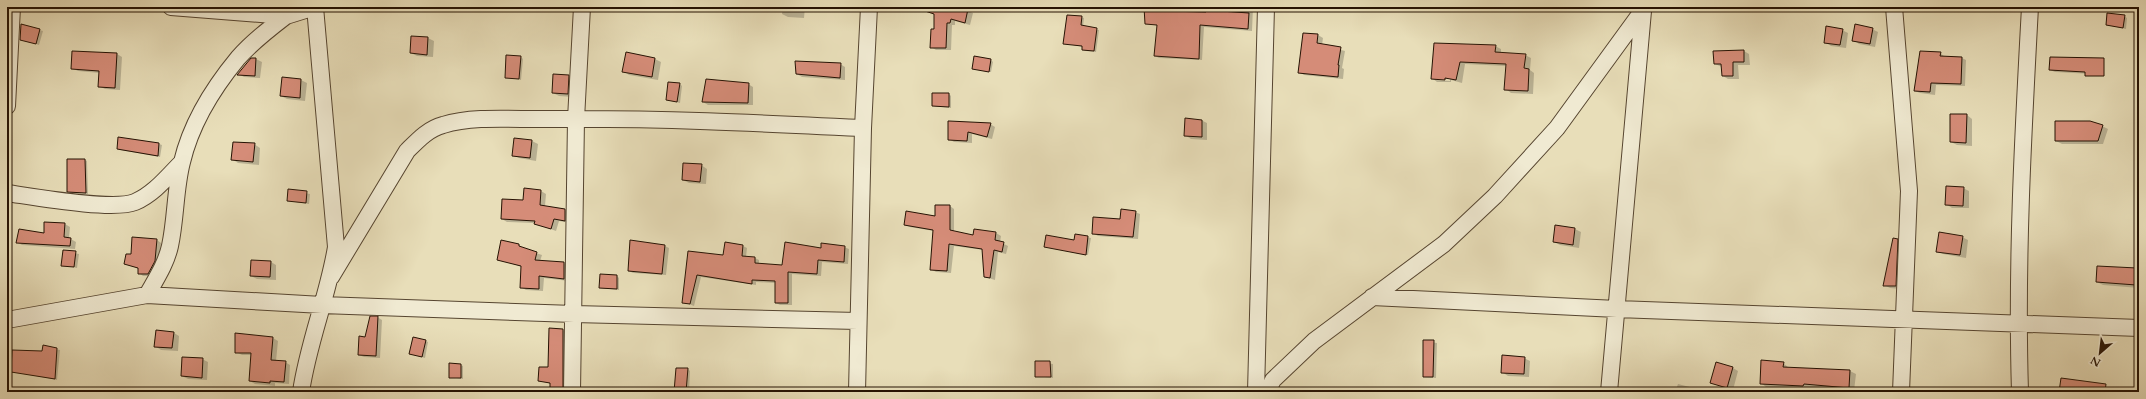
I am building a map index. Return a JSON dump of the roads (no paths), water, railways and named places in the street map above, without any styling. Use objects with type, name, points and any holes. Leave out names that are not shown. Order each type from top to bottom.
[{"type":"street","points":[[7,106],[12,7]]},
{"type":"street","points":[[171,7],[286,16]]},
{"type":"street","points":[[147,295],[163,267],[170,247],[182,162],[191,133],[204,108],[238,58],[258,38],[286,16],[315,7],[336,247],[331,277],[299,388]]},
{"type":"street","points":[[572,392],[576,119],[582,7]]},
{"type":"street","points":[[856,392],[863,128],[870,7]]},
{"type":"street","points":[[1256,392],[1266,7]]},
{"type":"street","points":[[1894,7],[1909,191],[1901,392]]},
{"type":"street","points":[[2020,392],[2018,323],[2020,207],[2030,7]]},
{"type":"street","points":[[1267,392],[1273,380],[1314,341],[1444,244],[1495,196],[1557,128],[1643,9]]},
{"type":"street","points":[[1609,392],[1643,9]]},
{"type":"street","points":[[331,277],[407,151],[422,135],[442,125],[465,120],[576,119],[700,120],[863,128]]},
{"type":"street","points":[[7,193],[113,206],[134,202],[150,193],[182,162]]},
{"type":"street","points":[[7,320],[147,295],[322,305],[574,314],[858,321]]},
{"type":"street","points":[[1372,297],[1617,309],[2139,328]]}]
